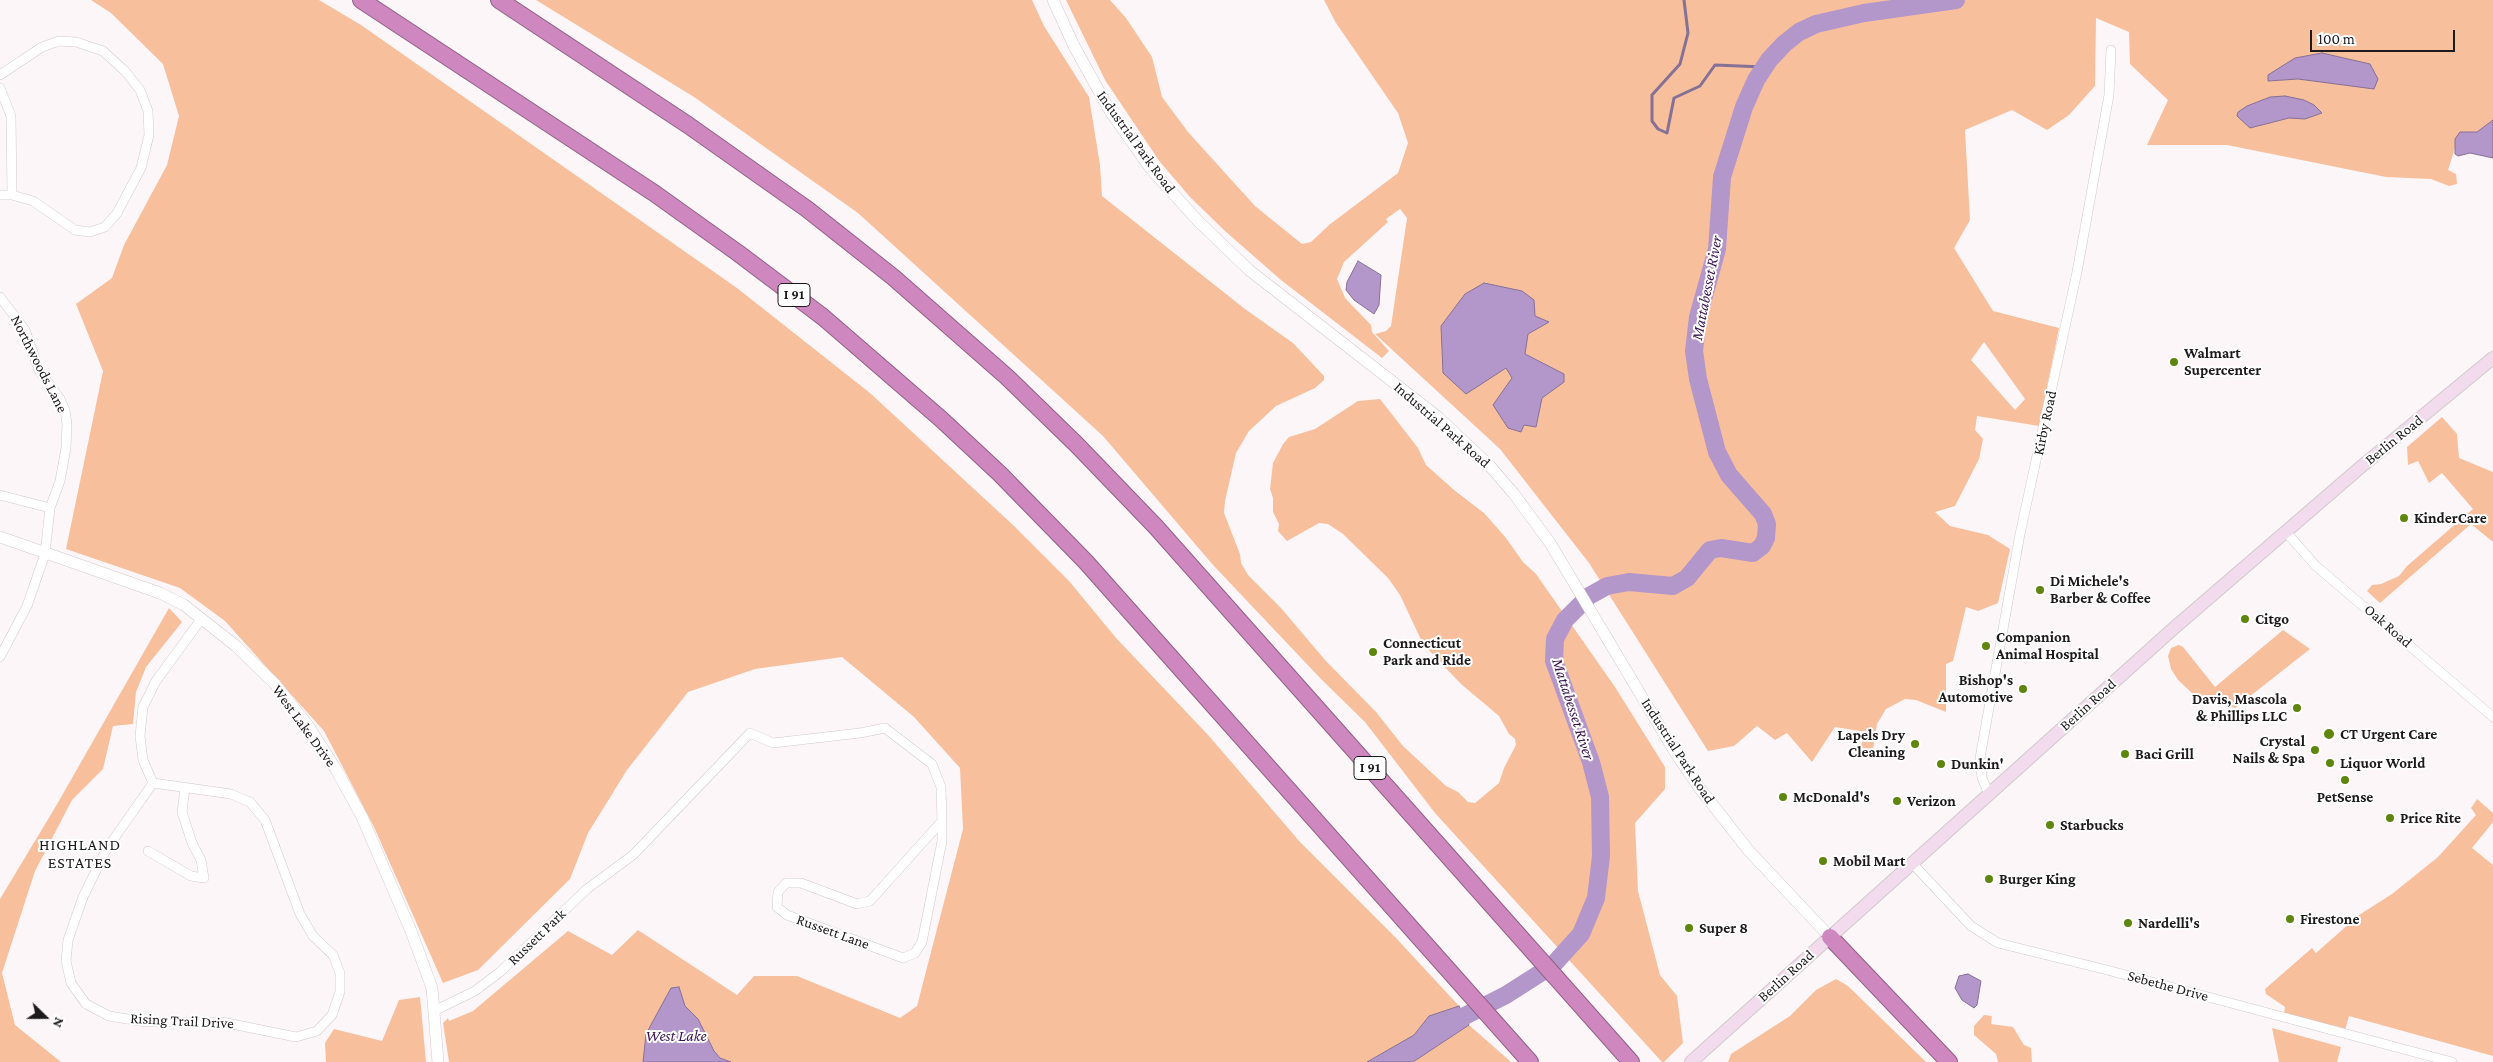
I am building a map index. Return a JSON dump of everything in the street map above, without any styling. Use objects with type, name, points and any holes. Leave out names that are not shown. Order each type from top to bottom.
[{"type":"highway","name":"I 91","points":[[360,0],[654,193],[715,236],[795,295],[920,400],[993,468],[1086,562],[1530,1062]]},
{"type":"highway","name":"I 91","points":[[499,0],[688,125],[778,188],[879,266],[986,358],[1078,445],[1156,527],[1631,1062]]},
{"type":"highway","points":[[1830,937],[1949,1062]]},
{"type":"main road","name":"Berlin Road","points":[[1691,1062],[2174,628],[2493,358]]},
{"type":"street","name":"Industrial Park Road","points":[[1053,0],[1078,55],[1110,111],[1146,162],[1173,195],[1249,270],[1421,404],[1471,448],[1514,494],[1570,574],[1675,752],[1712,804],[1761,863],[1830,937]]},
{"type":"street","points":[[0,75],[42,47],[59,41],[76,42],[103,51],[126,71],[140,90],[148,111],[149,135],[141,168],[116,213],[105,227],[90,232],[75,230],[33,201],[12,194],[0,195]]},
{"type":"street","name":"Kirby Road","points":[[1989,794],[1982,778],[1980,758],[2020,534],[2079,263],[2109,95],[2111,50]]},
{"type":"street","points":[[0,88],[11,116],[12,194]]},
{"type":"street","name":"Northwoods Lane","points":[[0,296],[26,330],[39,370],[66,410],[66,448],[60,481],[50,508],[45,554],[27,606],[0,656]]},
{"type":"street","points":[[0,495],[50,508]]},
{"type":"street","name":"Oak Road","points":[[2286,532],[2316,566],[2493,717]]},
{"type":"street","name":"West Lake Drive","points":[[0,537],[160,593],[184,605],[236,646],[274,684],[309,727],[338,771],[362,818],[427,969],[436,1010],[438,1062]]},
{"type":"street","points":[[153,782],[143,760],[140,736],[143,707],[156,681],[202,618]]},
{"type":"street","name":"Russett Lane","points":[[633,855],[750,733],[773,743],[860,733],[885,728],[932,764],[941,787],[942,821],[942,841],[922,942],[915,953],[903,958],[787,915],[777,907],[778,892],[786,883],[801,883],[857,904],[870,900],[942,821]]},
{"type":"street","name":"Rising Trail Drive","points":[[153,782],[231,794],[250,802],[265,820],[300,914],[313,936],[334,955],[340,973],[340,992],[332,1015],[317,1031],[296,1037],[222,1022],[146,1022],[109,1016],[86,1004],[71,983],[66,961],[68,940],[83,897],[106,850],[153,782]]},
{"type":"street","points":[[148,851],[191,876],[204,878],[201,860],[192,843],[182,812],[185,788]]},
{"type":"street","name":"Russett Park","points":[[436,1010],[475,991],[500,972],[587,889],[633,855]]},
{"type":"street","name":"Sebethe Drive","points":[[1912,863],[1971,926],[1998,944],[2107,970],[2452,1062]]},
{"type":"shaded area","points":[[91,0],[319,0],[361,25],[737,288],[870,393],[1013,525],[1069,581],[1117,639],[1209,736],[1300,842],[1396,938],[1459,1006],[1429,1016],[1414,1035],[1367,1062],[449,1062],[443,1023],[448,1018],[449,1021],[473,1011],[568,931],[612,955],[638,930],[737,995],[754,976],[797,976],[900,1018],[917,1006],[963,829],[960,768],[914,717],[842,657],[755,669],[688,692],[627,770],[588,833],[570,879],[478,970],[443,983],[374,827],[324,731],[225,621],[180,588],[66,549],[103,371],[76,304],[112,278],[124,245],[167,165],[179,116],[163,64],[111,13]]},
{"type":"shaded area","points":[[536,0],[1032,0],[1044,26],[1089,97],[1100,165],[1102,196],[1245,309],[1293,343],[1324,376],[1324,380],[1315,388],[1276,406],[1249,431],[1236,453],[1224,513],[1240,554],[1241,563],[1248,575],[1281,608],[1325,660],[1376,712],[1403,746],[1446,786],[1458,792],[1468,802],[1475,803],[1499,783],[1504,768],[1516,745],[1515,739],[1509,734],[1499,716],[1461,684],[1423,644],[1400,595],[1388,578],[1343,534],[1328,524],[1319,523],[1287,541],[1278,531],[1279,524],[1273,512],[1273,498],[1270,489],[1273,463],[1283,444],[1289,437],[1315,429],[1358,401],[1380,399],[1418,448],[1426,465],[1484,513],[1506,538],[1523,562],[1536,574],[1615,687],[1665,767],[1665,789],[1635,823],[1638,891],[1660,975],[1677,996],[1683,1043],[1662,1062],[1435,813],[1365,722],[1321,679],[1213,565],[1103,436],[858,213],[694,97]]},
{"type":"shaded area","points":[[1066,0],[1110,0],[1126,18],[1152,57],[1162,97],[1188,132],[1255,206],[1302,244],[1311,242],[1329,225],[1398,173],[1408,143],[1398,113],[1336,23],[1324,0],[2493,0],[2493,120],[2477,132],[2460,132],[2448,170],[2456,174],[2457,184],[2449,186],[2431,179],[2386,177],[2227,145],[2147,145],[2168,100],[2130,64],[2129,32],[2096,18],[2095,86],[2069,115],[2047,130],[2012,110],[1965,130],[1970,220],[1954,248],[1993,311],[2059,328],[2039,426],[1977,416],[1975,430],[1983,439],[1979,459],[1955,506],[1935,512],[1950,526],[1988,535],[2010,549],[1998,603],[1978,611],[1966,607],[1953,661],[1946,664],[1946,712],[1916,700],[1905,699],[1886,709],[1877,724],[1873,749],[1860,748],[1866,732],[1835,727],[1812,762],[1787,733],[1775,740],[1757,726],[1734,746],[1708,751],[1589,563],[1500,449],[1375,334],[1386,331],[1391,326],[1407,218],[1400,209],[1386,219],[1388,222],[1344,262],[1337,279],[1345,298],[1371,325],[1372,332],[1389,351],[1382,358],[1281,280],[1225,231],[1190,197],[1160,162],[1105,80]],"holes":[[[1984,342],[2025,399],[2015,410],[1971,360]]]},
{"type":"shaded area","points":[[2442,417],[2457,434],[2459,458],[2493,472],[2493,542],[2471,524],[2380,603],[2367,591],[2372,585],[2381,584],[2399,576],[2407,566],[2473,509],[2442,473],[2429,483],[2418,461],[2408,465],[2407,447]]},
{"type":"shaded area","points":[[169,608],[182,622],[146,667],[136,692],[133,724],[113,726],[103,769],[72,800],[35,871],[2,973],[15,1025],[61,1062],[0,1062],[0,899],[56,806]]},
{"type":"shaded area","points":[[2283,630],[2310,649],[2235,708],[2200,698],[2193,694],[2178,680],[2171,669],[2168,656],[2171,648],[2179,645],[2183,647],[2215,687]]},
{"type":"shaded area","points":[[2477,799],[2493,813],[2493,822],[2472,848],[2493,865],[2493,1056],[2349,1016],[2345,1030],[2284,1013],[2285,1007],[2266,994],[2265,989],[2312,948],[2316,953],[2359,915],[2392,894],[2438,857],[2476,815],[2471,808]]},
{"type":"shaded area","points":[[1836,979],[1848,986],[1926,1062],[1728,1062],[1731,1054],[1790,1016],[1816,990]]},
{"type":"shaded area","points":[[420,997],[426,1062],[326,1062],[325,1043],[334,1029],[382,1041],[399,1000]]},
{"type":"shaded area","points":[[1984,1015],[1992,1016],[1991,1024],[2013,1027],[2024,1045],[2031,1048],[2032,1062],[1998,1062],[1996,1054],[1974,1035],[1974,1026]]},
{"type":"shaded area","points":[[1469,1025],[1511,1062],[1413,1062]]},
{"type":"shaded area","points":[[2272,1028],[2341,1047],[2337,1062],[2279,1062]]},
{"type":"water","points":[[2322,53],[2370,64],[2378,79],[2374,89],[2298,79],[2268,81],[2268,75],[2295,58]]},
{"type":"water","points":[[2285,96],[2304,100],[2314,105],[2322,113],[2305,119],[2289,118],[2250,128],[2237,116],[2238,112],[2247,106],[2270,97]]},
{"type":"water","points":[[2493,120],[2493,158],[2470,153],[2458,156],[2455,154],[2455,139],[2460,132],[2477,132]]},
{"type":"water","points":[[1358,261],[1381,275],[1379,305],[1374,314],[1354,300],[1346,290],[1347,282]]},
{"type":"water","points":[[1484,283],[1522,291],[1534,300],[1535,316],[1549,322],[1528,334],[1525,354],[1564,374],[1564,382],[1542,398],[1536,427],[1524,425],[1521,432],[1508,428],[1493,405],[1512,378],[1506,368],[1466,394],[1443,373],[1441,326],[1465,294]]},
{"type":"water","points":[[1968,974],[1981,981],[1977,1005],[1974,1008],[1962,1000],[1955,988],[1959,976]]},
{"type":"water","name":"West Lake","points":[[679,987],[685,1006],[698,1019],[714,1051],[720,1058],[731,1062],[643,1062],[646,1034],[671,988]]},
{"type":"water","points":[[1459,1006],[1469,1025],[1413,1062],[1367,1062],[1414,1035],[1429,1016]]},
{"type":"waterway","points":[[1684,0],[1688,33],[1680,64],[1652,95],[1652,121],[1658,129],[1667,133],[1674,98],[1700,86],[1715,65],[1764,67]]},
{"type":"waterway","name":"Mattabesset River","points":[[1443,1027],[1506,995],[1553,965],[1581,934],[1596,898],[1601,856],[1600,797],[1591,762],[1554,661],[1555,639],[1565,620],[1589,596],[1607,586],[1629,582],[1673,586],[1687,578],[1710,550],[1721,548],[1753,553],[1762,546],[1766,538],[1767,524],[1763,514],[1729,475],[1717,452],[1698,379],[1694,351],[1698,317],[1717,249],[1722,177],[1744,107],[1756,80],[1769,60],[1784,44],[1799,32],[1816,24],[1864,13],[1956,0]]},
{"type":"place","name":"Walmart Supercenter","points":[[2174,362]]},
{"type":"place","name":"KinderCare","points":[[2404,518]]},
{"type":"place","name":"Di Michele's Barber & Coffee","points":[[2040,590]]},
{"type":"place","name":"Citgo","points":[[2245,619]]},
{"type":"place","name":"Companion Animal Hospital","points":[[1986,646]]},
{"type":"place","name":"Connecticut Park and Ride","points":[[1373,652]]},
{"type":"place","name":"Bishop's Automotive","points":[[2023,689]]},
{"type":"place","name":"Davis, Mascola & Phillips LLC","points":[[2297,708]]},
{"type":"place","name":"CT Urgent Care","points":[[2329,734]]},
{"type":"place","name":"Lapels Dry Cleaning","points":[[1915,744]]},
{"type":"place","name":"Crystal Nails & Spa","points":[[2315,750]]},
{"type":"place","name":"Baci Grill","points":[[2125,754]]},
{"type":"place","name":"Liquor World","points":[[2330,763]]},
{"type":"place","name":"Dunkin'","points":[[1941,764]]},
{"type":"place","name":"PetSense","points":[[2345,780]]},
{"type":"place","name":"McDonald's","points":[[1783,797]]},
{"type":"place","name":"Verizon","points":[[1897,801]]},
{"type":"place","name":"Price Rite","points":[[2390,818]]},
{"type":"place","name":"Starbucks","points":[[2050,825]]},
{"type":"place","name":"Mobil Mart","points":[[1823,861]]},
{"type":"place","name":"Burger King","points":[[1989,879]]},
{"type":"place","name":"Firestone","points":[[2290,919]]},
{"type":"place","name":"Nardelli's","points":[[2128,923]]},
{"type":"place","name":"Super 8","points":[[1689,928]]},
{"type":"district","name":"HIGHLAND ESTATES","points":[[80,854]]}]
